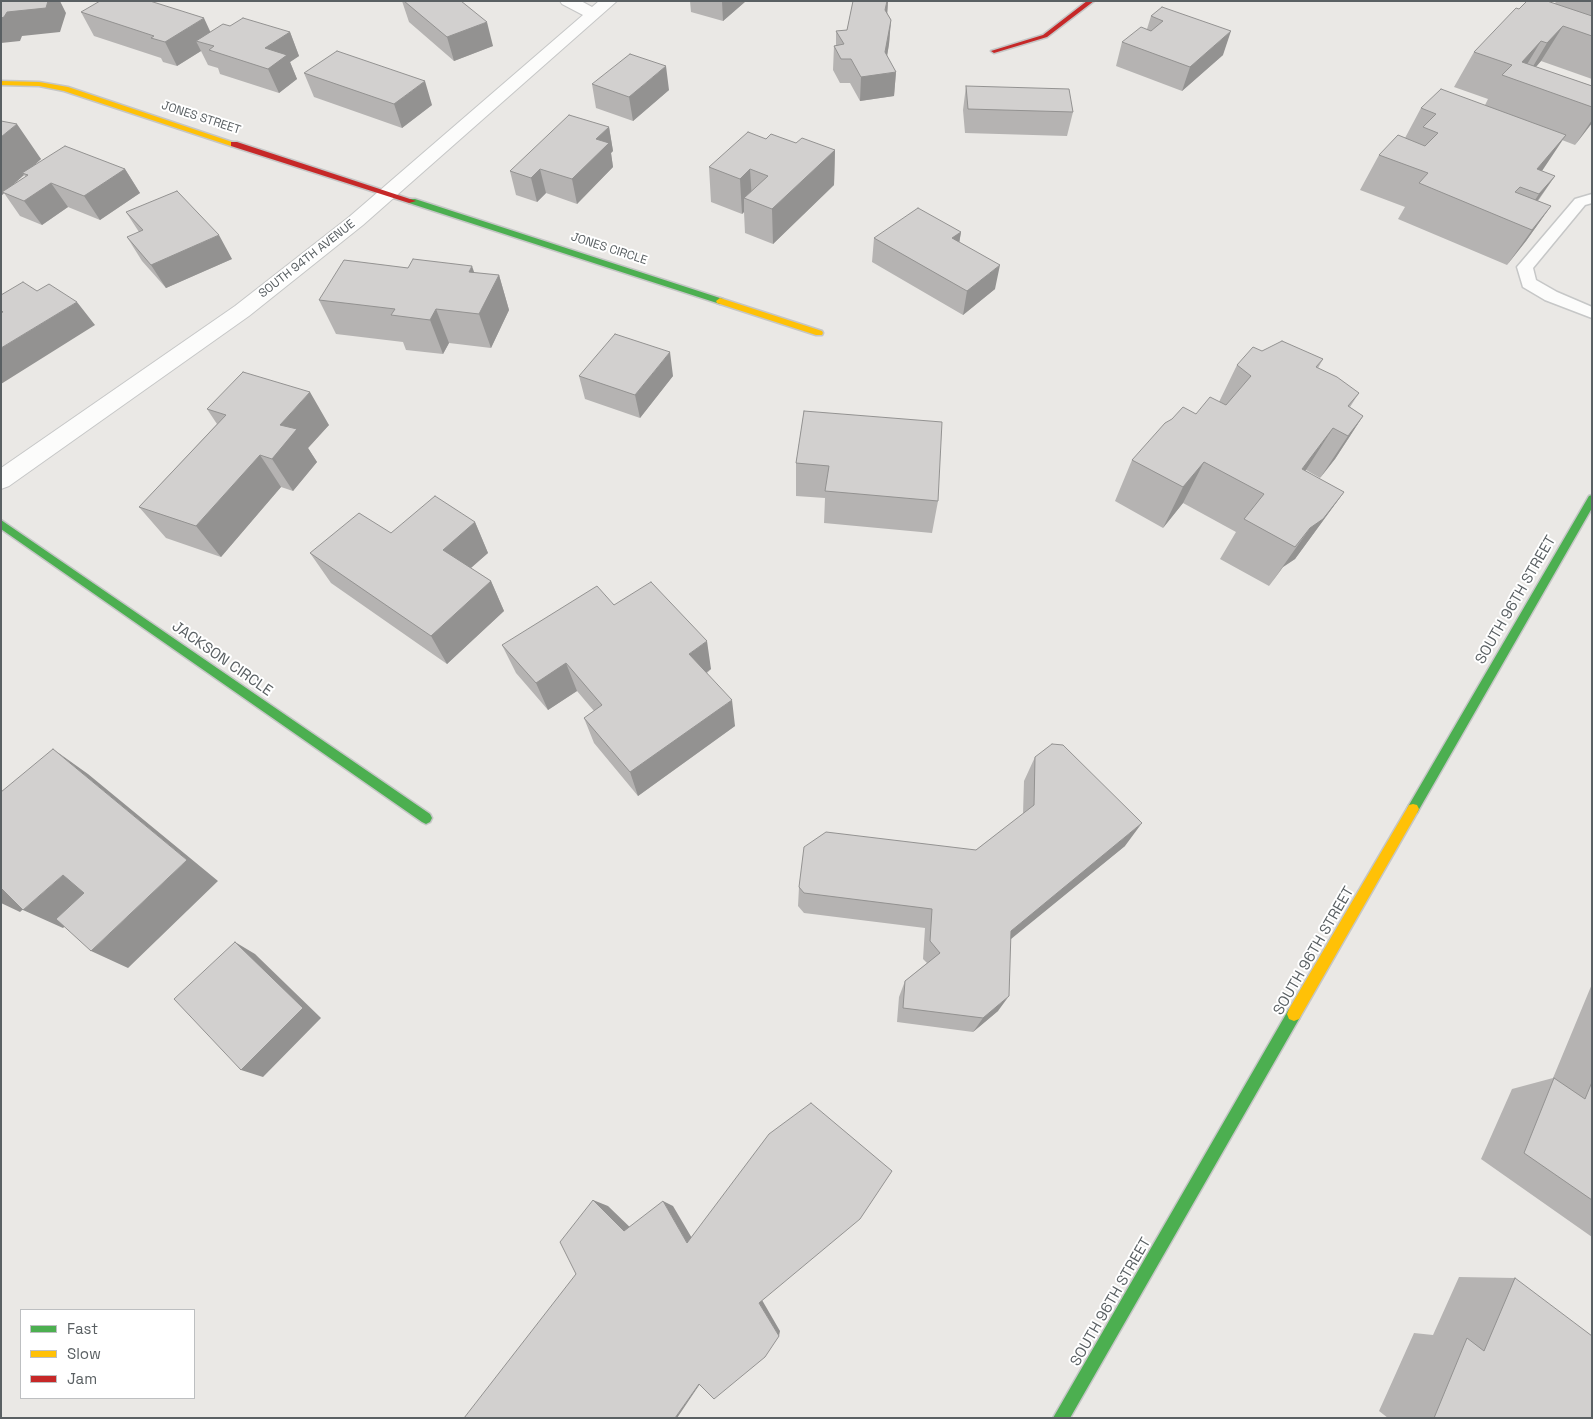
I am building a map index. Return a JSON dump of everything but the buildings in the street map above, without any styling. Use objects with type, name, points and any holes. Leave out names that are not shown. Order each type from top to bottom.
[{"type":"street","points":[[568,1],[602,8]]},
{"type":"street","points":[[994,51],[1045,36],[1091,1]]},
{"type":"street","name":"SOUTH 94TH AVENUE","points":[[1,480],[242,310],[356,221],[602,8]]},
{"type":"street","name":"JONES STREET","points":[[1,83],[39,84],[65,89],[389,192]]},
{"type":"street","name":"JONES CIRCLE","points":[[389,192],[819,333]]},
{"type":"street","name":"SOUTH 96TH STREET","points":[[1061,1418],[1592,499]]},
{"type":"street","name":"JACKSON CIRCLE","points":[[1,524],[426,818]]},
{"type":"lane","points":[[1592,198],[1580,202],[1525,267],[1529,284],[1551,296],[1592,313]]},
{"type":"traffic: fast","points":[[412,201],[720,301]]},
{"type":"traffic: fast","points":[[1413,809],[1592,499]]},
{"type":"traffic: fast","points":[[1,524],[426,818]]},
{"type":"traffic: fast","points":[[1061,1418],[1294,1014]]},
{"type":"traffic: slow","points":[[1,83],[39,84],[65,89],[234,144]]},
{"type":"traffic: slow","points":[[720,301],[819,333]]},
{"type":"traffic: slow","points":[[1294,1014],[1413,809]]},
{"type":"traffic: jam","points":[[994,51],[1045,36],[1091,1]]},
{"type":"traffic: jam","points":[[234,144],[412,201]]}]
